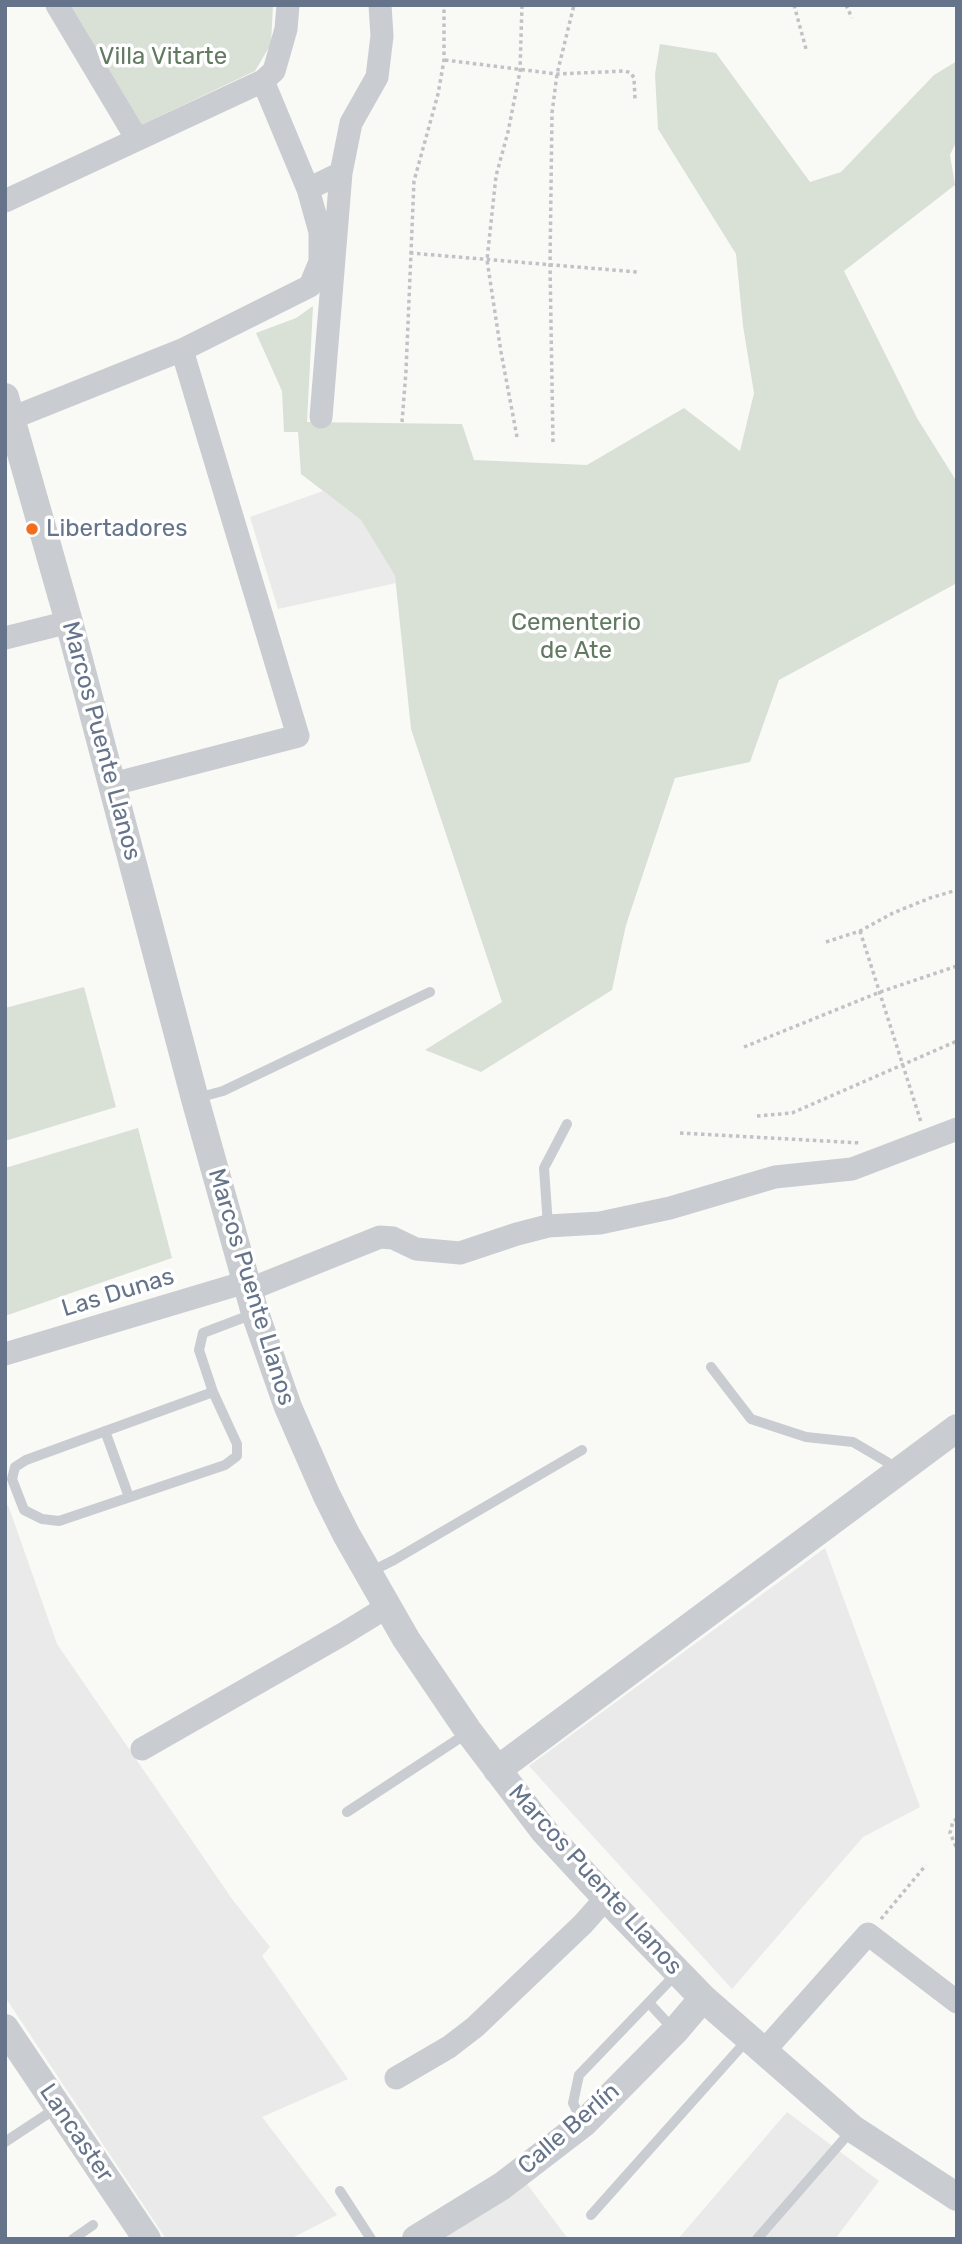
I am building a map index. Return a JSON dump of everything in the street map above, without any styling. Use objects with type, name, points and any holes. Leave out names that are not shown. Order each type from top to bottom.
[{"type":"street","points":[[57,5],[137,139]]},
{"type":"street","points":[[5,201],[263,81],[274,71],[286,29],[288,5]]},
{"type":"street","points":[[321,417],[341,173],[351,123],[377,77],[382,36],[380,5]]},
{"type":"street","points":[[9,407],[182,350],[310,286],[320,262],[320,232],[307,189],[263,81]]},
{"type":"street","points":[[307,189],[341,173]]},
{"type":"street","points":[[113,784],[298,736],[182,350]]},
{"type":"street","name":"Marcos Puente Llanos","points":[[9,407],[250,1295],[288,1408],[326,1494],[387,1606],[469,1732],[544,1831],[703,1998],[853,2129],[957,2197]]},
{"type":"street","points":[[5,638],[69,622]]},
{"type":"street","name":"Las Dunas","points":[[5,1354],[250,1295],[380,1237],[393,1238],[416,1250],[460,1253],[548,1226],[600,1223],[670,1208],[775,1177],[852,1169],[957,1129]]},
{"type":"street","points":[[497,1770],[957,1428]]},
{"type":"street","points":[[142,1749],[387,1606]]},
{"type":"street","points":[[396,2078],[440,2053],[475,2027],[583,1924],[606,1898]]},
{"type":"street","points":[[756,2044],[868,1934],[957,2002]]},
{"type":"street","name":"Calle Berlín","points":[[416,2239],[502,2186],[584,2123],[675,2031],[703,1998]]},
{"type":"street","name":"Lancaster","points":[[5,2028],[147,2239]]},
{"type":"lane","points":[[195,1099],[223,1091],[430,992]]},
{"type":"lane","points":[[548,1226],[544,1168],[566,1125]]},
{"type":"lane","points":[[213,1392],[15,1466],[12,1479],[24,1510],[41,1519],[59,1521],[225,1465],[237,1456],[237,1444],[213,1392],[199,1350],[204,1334],[250,1295]]},
{"type":"lane","points":[[711,1367],[751,1419],[806,1437],[853,1442],[887,1462],[897,1472]]},
{"type":"lane","points":[[105,1432],[129,1497]]},
{"type":"lane","points":[[368,1573],[582,1450]]},
{"type":"lane","points":[[347,1812],[469,1732]]},
{"type":"lane","points":[[584,2123],[573,2103],[579,2075],[678,1973]]},
{"type":"lane","points":[[649,2003],[675,2031]]},
{"type":"lane","points":[[591,2215],[756,2044]]},
{"type":"lane","points":[[5,2142],[58,2107]]},
{"type":"lane","points":[[757,2239],[853,2129]]},
{"type":"lane","points":[[340,2191],[371,2239]]},
{"type":"lane","points":[[74,2239],[93,2225]]},
{"type":"path","points":[[402,422],[414,181],[438,94],[444,60],[444,5]]},
{"type":"path","points":[[517,437],[487,260],[496,176],[520,71],[522,5]]},
{"type":"path","points":[[553,442],[550,265],[552,113],[557,74],[575,5]]},
{"type":"path","points":[[794,5],[806,49]]},
{"type":"path","points":[[846,5],[852,18]]},
{"type":"path","points":[[444,60],[557,74],[625,71],[631,73],[634,78],[635,99]]},
{"type":"path","points":[[410,253],[637,272]]},
{"type":"path","points":[[826,942],[860,931],[893,913],[930,898],[957,890]]},
{"type":"path","points":[[860,931],[927,1140]]},
{"type":"path","points":[[744,1047],[880,992],[957,966]]},
{"type":"path","points":[[757,1116],[792,1113],[957,1041]]},
{"type":"path","points":[[680,1133],[862,1143]]},
{"type":"path","points":[[957,1819],[953,1821],[950,1833],[957,1849]]},
{"type":"path","points":[[868,1934],[926,1865]]},
{"type":"shaded area","points":[[323,491],[361,520],[395,576],[396,583],[278,609],[250,517]]},
{"type":"shaded area","points":[[8,1505],[57,1644],[232,1899],[270,1947],[262,1956],[348,2079],[262,2117],[337,2215],[290,2239],[166,2239],[5,1997],[5,1506]]},
{"type":"shaded area","points":[[825,1548],[920,1807],[863,1837],[732,1989],[529,1766]]},
{"type":"shaded area","points":[[787,2112],[879,2181],[835,2239],[678,2239]]},
{"type":"shaded area","points":[[527,2184],[568,2239],[443,2239],[487,2210]]},
{"type":"green space","name":"Villa Vitarte","points":[[69,5],[273,5],[271,44],[255,71],[141,125]]},
{"type":"green space","name":"Cementerio de Ate","points":[[660,44],[716,53],[810,182],[841,172],[934,75],[957,61],[957,140],[950,155],[955,185],[844,271],[917,418],[957,482],[957,583],[779,680],[750,762],[675,778],[626,925],[612,990],[481,1072],[425,1050],[502,1002],[411,729],[395,576],[361,520],[301,474],[298,432],[284,432],[282,391],[256,333],[296,318],[313,306],[307,422],[462,424],[474,460],[587,465],[684,408],[740,451],[754,393],[743,326],[736,254],[658,129],[655,74]]},
{"type":"green space","points":[[84,987],[116,1107],[5,1141],[5,1008]]},
{"type":"green space","points":[[138,1128],[172,1258],[5,1316],[5,1168]]},
{"type":"place","name":"Libertadores","points":[[32,529]]}]
